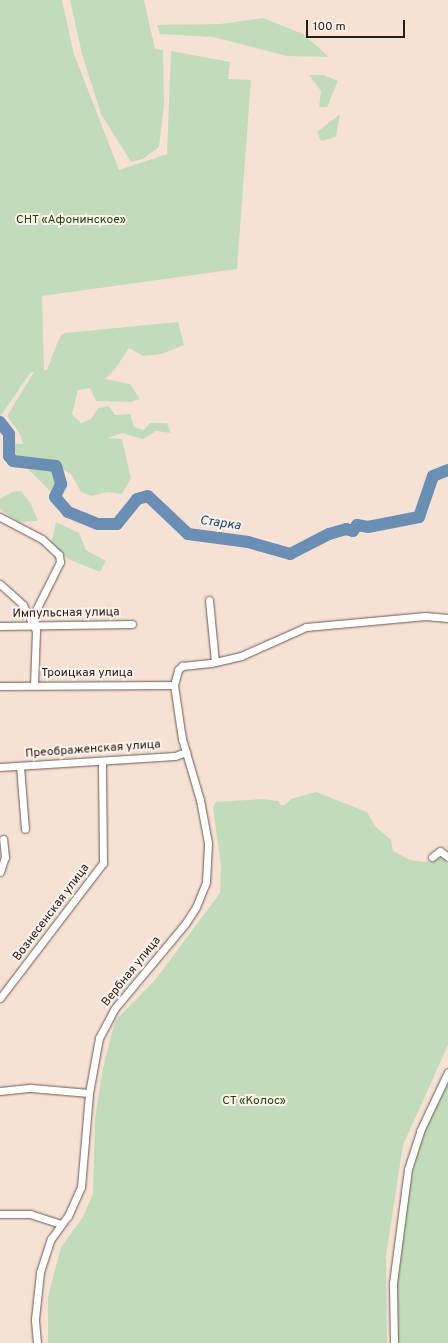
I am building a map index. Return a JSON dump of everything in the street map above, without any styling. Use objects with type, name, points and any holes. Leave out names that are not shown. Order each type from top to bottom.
[{"type":"street","points":[[0,517],[42,539],[59,555],[60,562],[37,608],[34,625]]},
{"type":"street","points":[[0,584],[23,605],[34,625],[36,631],[34,684]]},
{"type":"street","points":[[209,600],[215,662]]},
{"type":"street","points":[[174,685],[175,676],[182,666],[215,662],[241,656],[306,627],[425,616],[448,618]]},
{"type":"street","name":"Импульсная улица","points":[[0,626],[132,624]]},
{"type":"street","name":"Троицкая улица","points":[[0,686],[34,684],[174,685]]},
{"type":"street","name":"Вербная улица","points":[[38,1343],[34,1319],[44,1253],[60,1224],[68,1216],[81,1187],[89,1093],[94,1055],[106,1022],[185,924],[196,907],[206,882],[208,843],[200,800],[186,752],[174,685]]},
{"type":"street","name":"Преображенская улица","points":[[0,767],[175,756],[186,752]]},
{"type":"street","name":"Вознесенская улица","points":[[0,998],[103,863],[102,761]]},
{"type":"street","points":[[20,766],[25,829]]},
{"type":"street","points":[[0,872],[5,857],[3,839]]},
{"type":"street","points":[[432,858],[440,851],[448,858]]},
{"type":"street","points":[[394,1343],[393,1283],[408,1169],[420,1131],[448,1072]]},
{"type":"street","points":[[0,1091],[31,1088],[89,1093]]},
{"type":"street","points":[[0,1214],[30,1214],[60,1224]]},
{"type":"green space","name":"СНТ «Афонинское»","points":[[0,0],[62,0],[74,54],[119,170],[167,154],[171,51],[230,62],[228,79],[251,80],[237,269],[42,296],[44,370],[47,370],[61,335],[65,333],[178,322],[184,345],[162,354],[143,356],[129,348],[115,369],[105,379],[130,384],[140,399],[131,402],[96,401],[90,388],[78,390],[72,414],[81,423],[91,419],[98,408],[109,406],[115,415],[130,414],[134,427],[144,430],[150,423],[167,423],[171,433],[156,431],[143,439],[122,433],[108,438],[122,439],[131,478],[122,494],[107,492],[91,496],[81,492],[72,475],[57,465],[32,459],[20,461],[10,456],[10,444],[23,444],[20,434],[7,416],[34,372],[30,373],[0,417]]},
{"type":"green space","points":[[70,0],[144,0],[155,49],[163,50],[164,104],[159,147],[143,159],[131,162],[101,114],[82,54]]},
{"type":"green space","points":[[263,18],[303,34],[329,57],[287,56],[213,37],[160,34],[157,25],[220,24]]},
{"type":"green space","points":[[309,75],[324,75],[338,81],[327,107],[319,107],[321,91]]},
{"type":"green space","points":[[340,114],[336,137],[321,141],[317,132]]},
{"type":"green space","points":[[34,462],[55,467],[59,484],[52,493],[28,469],[26,464]]},
{"type":"green space","points":[[21,491],[31,504],[38,521],[18,522],[0,509],[0,499],[12,492]]},
{"type":"green space","points":[[56,522],[79,533],[86,550],[106,561],[100,572],[68,559],[51,544]]},
{"type":"green space","name":"СТ «Колос»","points":[[316,792],[367,812],[375,826],[391,840],[393,851],[410,860],[424,862],[443,857],[448,864],[448,1045],[403,1145],[386,1256],[387,1343],[48,1343],[48,1297],[61,1247],[83,1217],[93,1194],[95,1118],[103,1068],[115,1021],[155,980],[220,893],[221,866],[213,807],[216,802],[262,799],[278,801],[281,805],[285,805],[291,799]]},
{"type":"green space","points":[[448,1079],[448,1343],[397,1343],[396,1270],[407,1201],[420,1139]]},
{"type":"waterway","name":"Старка","points":[[0,422],[9,434],[9,456],[13,461],[56,466],[61,484],[55,497],[68,512],[98,524],[117,524],[137,499],[148,496],[188,534],[248,542],[290,554],[329,534],[346,529],[353,531],[357,525],[368,527],[419,517],[433,476],[448,470]]}]
